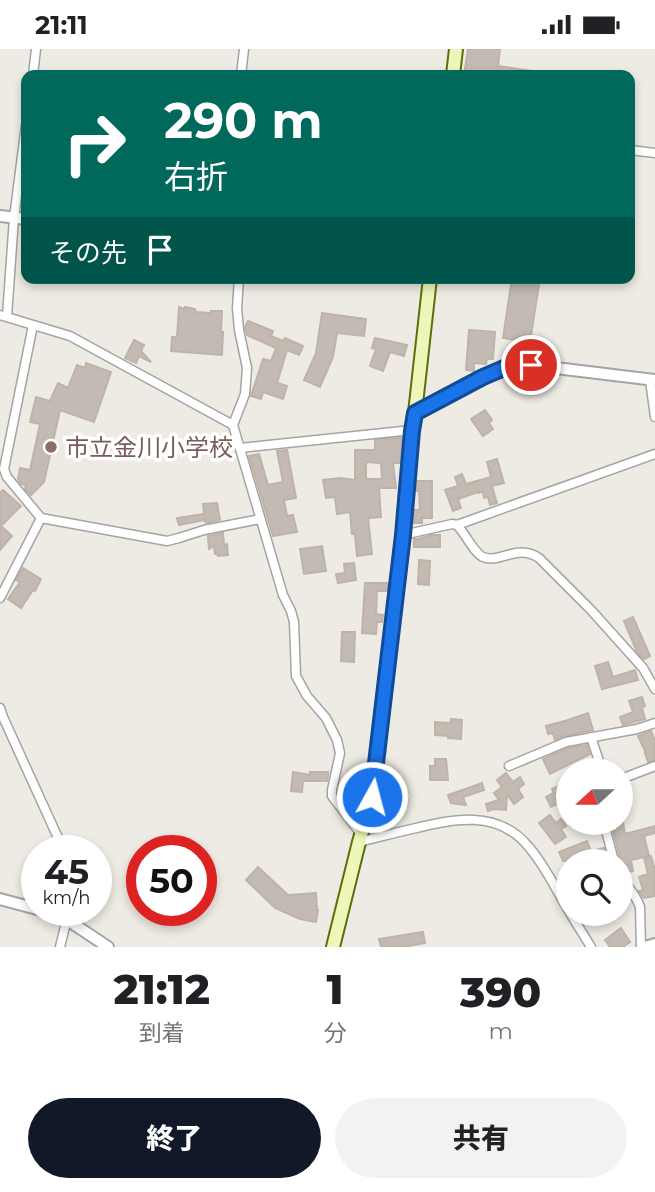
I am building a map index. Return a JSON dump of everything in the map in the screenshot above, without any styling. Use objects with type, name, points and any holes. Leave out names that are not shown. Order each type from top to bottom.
[{"type":"main road","points":[[454,70],[456,49]]},
{"type":"main road","points":[[333,947],[372,797],[429,284]]},
{"type":"street","points":[[34,70],[36,49]]},
{"type":"street","points":[[242,70],[244,49]]},
{"type":"street","points":[[635,151],[655,153]]},
{"type":"street","points":[[0,216],[20,219],[4,315],[70,336],[233,425]]},
{"type":"street","points":[[239,284],[239,330],[247,368],[245,394],[233,425],[283,595],[294,622],[296,676],[307,696],[326,718],[337,740],[340,753],[332,796],[360,838],[448,820],[467,818],[489,821],[512,831],[527,844],[556,888]]},
{"type":"street","points":[[33,325],[5,469],[7,477],[41,518],[167,541],[204,530],[260,519]]},
{"type":"street","points":[[415,413],[504,368],[531,365],[653,380],[655,417]]},
{"type":"street","points":[[240,448],[412,431]]},
{"type":"street","points":[[403,535],[457,525],[655,454]]},
{"type":"street","points":[[0,599],[41,518]]},
{"type":"street","points":[[457,525],[477,553],[484,557],[523,552],[539,558],[643,668],[655,689]]},
{"type":"street","points":[[0,708],[57,835]]},
{"type":"street","points":[[509,766],[566,742],[637,729],[655,723]]},
{"type":"street","points":[[591,737],[598,758]]},
{"type":"street","points":[[634,774],[655,766]]},
{"type":"street","points":[[633,895],[640,907],[643,947],[655,944]]},
{"type":"street","points":[[0,899],[21,905]]},
{"type":"street","points":[[60,947],[65,926]]},
{"type":"street","points":[[83,926],[108,947]]},
{"type":"street","points":[[578,926],[591,947]]},
{"type":"building","points":[[468,49],[500,49],[498,66],[526,70],[465,70]]},
{"type":"building","points":[[511,284],[539,284],[530,342],[503,338]]},
{"type":"building","points":[[179,307],[195,309],[196,312],[222,311],[222,355],[171,351],[172,337],[177,337]]},
{"type":"building","points":[[322,313],[366,319],[364,336],[337,333],[333,357],[320,387],[304,380],[316,353]]},
{"type":"building","points":[[248,321],[273,331],[271,336],[283,341],[285,338],[303,346],[299,355],[287,350],[277,383],[287,386],[283,399],[263,392],[261,399],[251,396],[263,359],[271,361],[276,348],[247,335],[245,327]]},
{"type":"building","points":[[469,330],[495,332],[493,359],[487,359],[486,364],[474,363],[474,371],[466,370]]},
{"type":"building","points":[[375,338],[407,345],[404,356],[390,352],[383,371],[370,366],[376,349],[372,348]]},
{"type":"building","points":[[134,340],[144,345],[141,351],[151,362],[139,356],[136,363],[125,358]]},
{"type":"building","points":[[86,363],[111,372],[94,422],[60,410],[44,482],[31,495],[25,489],[26,485],[21,484],[18,479],[20,468],[30,470],[40,424],[30,422],[36,397],[50,401],[58,383],[68,388],[77,365],[85,368]]},
{"type":"building","points":[[485,410],[492,420],[489,423],[493,429],[483,436],[471,419]]},
{"type":"building","points":[[402,438],[400,463],[393,463],[396,488],[379,488],[381,517],[368,518],[372,554],[357,556],[350,512],[337,514],[335,497],[326,498],[323,480],[355,480],[355,450],[375,450],[375,440]],"holes":[[[366,462],[381,463],[382,479],[366,479]]]},
{"type":"building","points":[[287,450],[296,498],[284,500],[287,516],[293,515],[297,532],[273,536],[249,456],[259,454],[268,485],[283,482],[277,451]]},
{"type":"building","points":[[497,459],[504,483],[492,486],[497,503],[490,505],[488,497],[484,498],[483,492],[478,492],[458,499],[461,508],[453,511],[445,490],[458,486],[455,477],[462,474],[466,484],[491,477],[487,462]]},
{"type":"building","points":[[416,481],[432,481],[432,518],[422,518],[422,523],[413,523],[414,510],[420,510]]},
{"type":"building","points":[[3,490],[21,506],[1,526],[12,536],[0,550],[0,493]]},
{"type":"building","points":[[217,503],[220,520],[179,525],[177,518],[204,514],[203,504]]},
{"type":"building","points":[[223,533],[228,555],[218,556],[214,546],[209,549],[208,536]]},
{"type":"building","points":[[440,535],[440,547],[414,547],[414,539]]},
{"type":"building","points":[[322,546],[326,571],[304,574],[300,549]]},
{"type":"building","points":[[419,560],[430,561],[429,585],[418,584]]},
{"type":"building","points":[[354,563],[356,580],[338,583],[336,574],[345,573],[344,564]]},
{"type":"building","points":[[23,568],[41,579],[21,608],[8,599],[20,582],[16,580]]},
{"type":"building","points":[[365,583],[388,583],[388,591],[377,591],[376,614],[383,615],[382,622],[377,622],[376,634],[362,633]]},
{"type":"building","points":[[633,617],[650,656],[644,659],[637,652],[624,621]]},
{"type":"building","points":[[342,632],[355,632],[354,662],[341,661]]},
{"type":"building","points":[[608,662],[613,677],[635,670],[638,680],[602,689],[595,666]]},
{"type":"building","points":[[642,697],[645,719],[623,725],[620,717],[633,712],[629,701]]},
{"type":"building","points":[[588,713],[593,730],[555,740],[553,733],[548,734],[546,726]]},
{"type":"building","points":[[451,719],[462,720],[461,739],[435,735],[435,722],[451,723]]},
{"type":"building","points":[[651,731],[655,741],[655,760],[648,762],[638,736]]},
{"type":"building","points":[[587,745],[590,754],[582,758],[556,758],[556,771],[550,774],[543,759],[568,748]]},
{"type":"building","points":[[435,759],[446,759],[448,780],[430,780],[430,766],[435,766]]},
{"type":"building","points":[[293,772],[310,775],[310,772],[328,772],[328,776],[327,781],[303,781],[302,792],[291,791]]},
{"type":"building","points":[[506,773],[513,782],[520,777],[524,784],[518,789],[523,797],[514,804],[507,794],[506,810],[488,811],[486,804],[499,800],[494,793],[502,787],[497,780]]},
{"type":"building","points":[[482,783],[484,790],[463,797],[466,805],[451,803],[448,795]]},
{"type":"building","points":[[556,787],[556,804],[551,807],[546,797],[554,793],[552,789]]},
{"type":"building","points":[[550,815],[556,823],[556,835],[566,837],[555,844],[539,823]]},
{"type":"building","points":[[655,826],[655,833],[644,836],[649,856],[633,860],[633,849],[618,849],[614,835],[634,835],[634,832]]},
{"type":"building","points":[[587,841],[590,849],[567,849]]},
{"type":"building","points":[[651,856],[655,870],[655,896],[644,898],[639,891],[643,890],[639,877],[648,874],[644,858]]},
{"type":"building","points":[[258,867],[288,895],[316,893],[316,922],[300,919],[275,908],[246,880]]},
{"type":"building","points":[[621,928],[630,942],[623,947],[610,947],[605,940]]},
{"type":"building","points":[[423,932],[425,943],[381,947],[379,939]]},
{"type":"place","name":"市立金川小学校","points":[[51,447]]},
{"type":"route","points":[[372,797],[415,413],[504,368],[531,365]]}]
